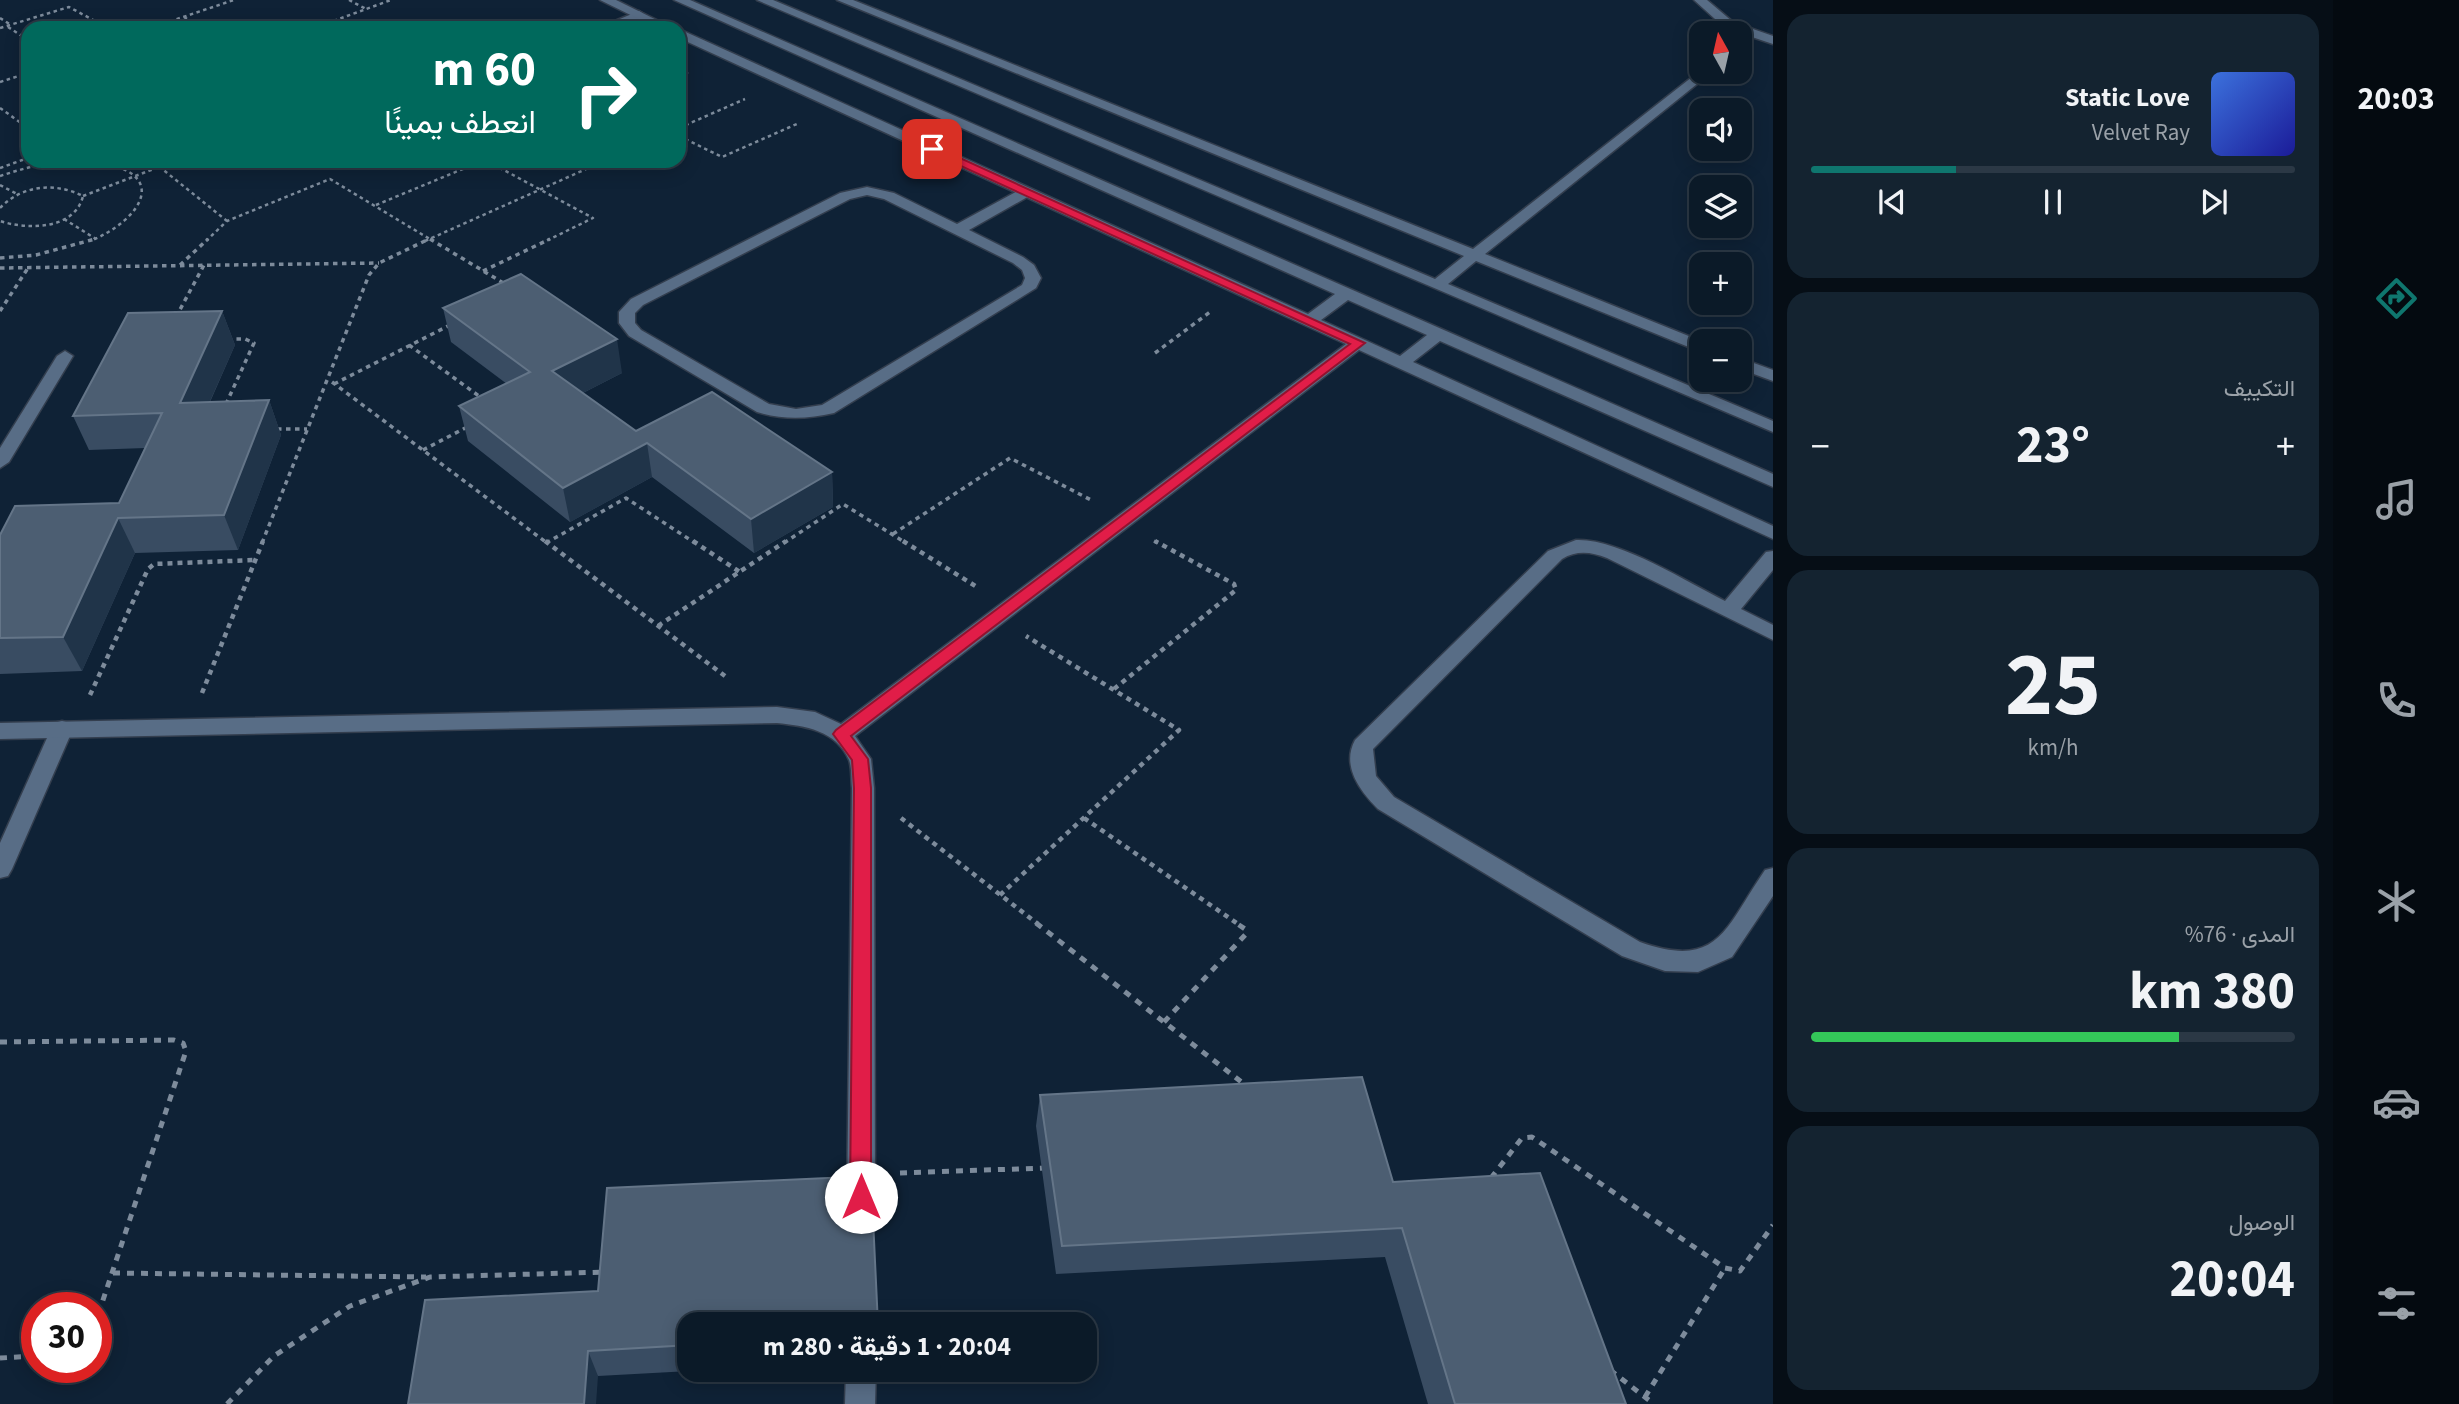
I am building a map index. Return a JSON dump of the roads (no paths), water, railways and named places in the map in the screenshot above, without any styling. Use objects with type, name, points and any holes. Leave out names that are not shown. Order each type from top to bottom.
[{"type":"street","points":[[606,0],[652,21]]},
{"type":"street","points":[[680,0],[1773,481]]},
{"type":"street","points":[[763,0],[1773,427]]},
{"type":"street","points":[[844,0],[1689,342]]},
{"type":"street","points":[[1700,0],[1722,21]]},
{"type":"street","points":[[623,21],[639,15]]},
{"type":"street","points":[[1752,35],[1773,40]]},
{"type":"street","points":[[686,36],[1773,533]]},
{"type":"street","points":[[1437,285],[1691,84]]},
{"type":"street","points":[[867,191],[890,196],[958,230],[1030,268],[1033,278],[1028,288],[828,409],[807,415],[783,415],[764,408],[635,333],[627,323],[627,312],[636,303],[855,192],[867,191]]},
{"type":"street","points":[[958,230],[1026,192]]},
{"type":"street","points":[[1310,321],[1347,293]]},
{"type":"street","points":[[1402,363],[1439,334]]},
{"type":"street","points":[[842,734],[1358,343]]},
{"type":"street","points":[[0,462],[65,356]]},
{"type":"street","points":[[1752,368],[1773,376]]},
{"type":"street","points":[[1773,633],[1598,547],[1580,545],[1565,548],[1363,746],[1360,764],[1367,785],[1386,803],[1630,949],[1665,961],[1698,962],[1723,950],[1773,877]]},
{"type":"street","points":[[1728,610],[1773,557]]},
{"type":"street","points":[[0,730],[777,715],[815,720],[842,734],[860,759],[863,788],[861,1226]]},
{"type":"street","points":[[0,869],[68,729]]},
{"type":"street","points":[[860,1382],[860,1404]]}]
